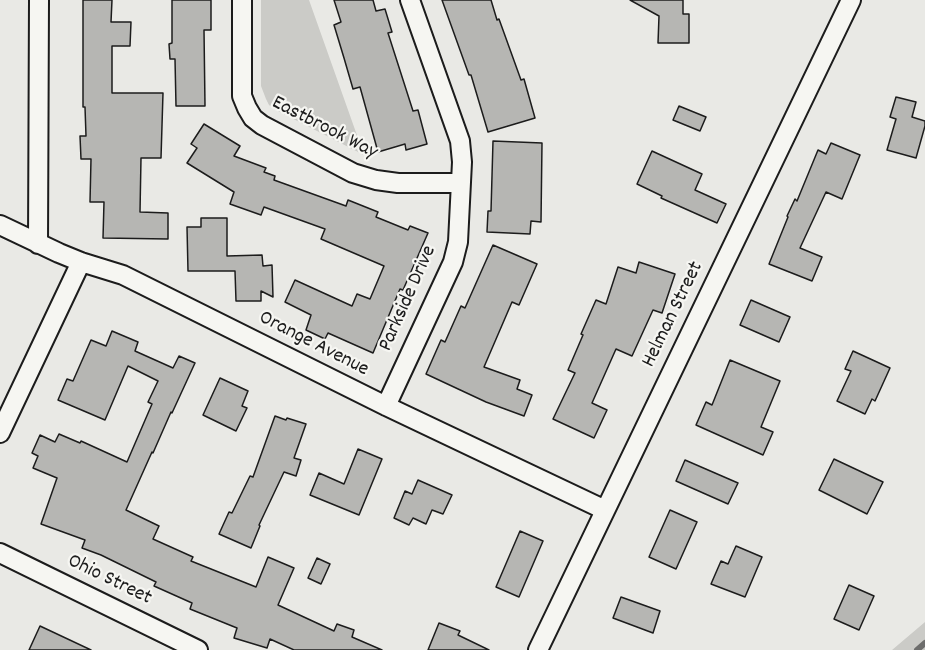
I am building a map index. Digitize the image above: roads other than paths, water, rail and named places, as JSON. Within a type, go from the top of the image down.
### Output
[{"type":"street","points":[[38,244],[39,0]]},
{"type":"street","name":"Eastbrook Way","points":[[242,0],[242,96],[253,118],[353,173],[376,180],[398,183],[460,183]]},
{"type":"street","name":"Parkside Drive","points":[[386,406],[453,262],[458,242],[462,162],[460,141],[410,0]]},
{"type":"street","name":"Helman Street","points":[[538,650],[851,0]]},
{"type":"street","name":"Orange Avenue","points":[[0,225],[81,262],[123,275],[386,406],[605,510]]},
{"type":"street","points":[[0,434],[81,262]]},
{"type":"street","name":"Ohio Street","points":[[0,553],[198,650]]},
{"type":"waterway","points":[[917,650],[925,643]]}]
